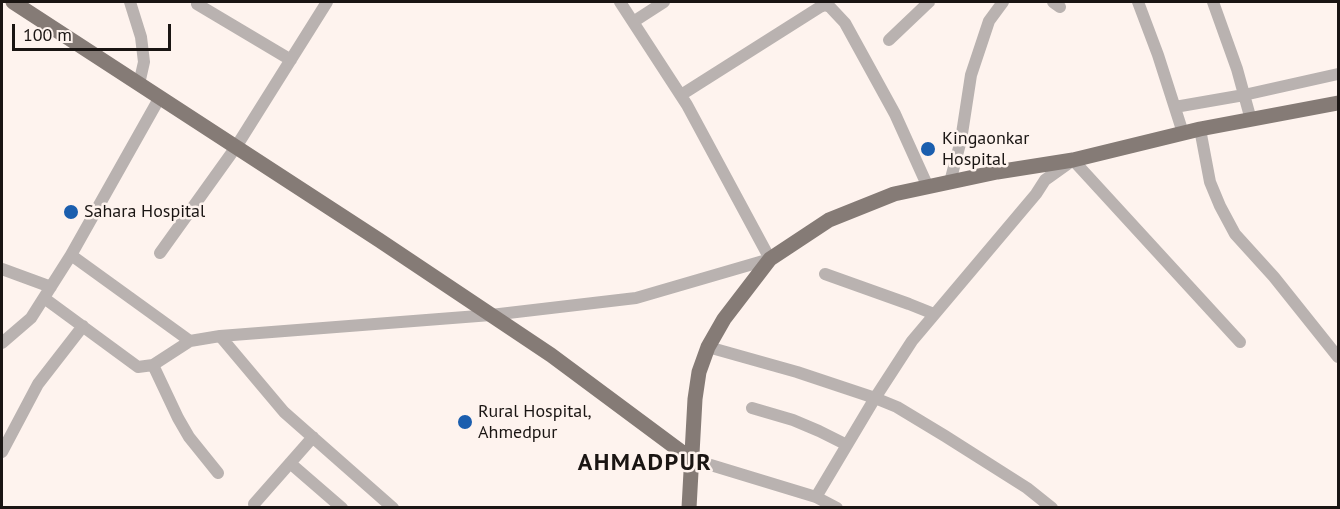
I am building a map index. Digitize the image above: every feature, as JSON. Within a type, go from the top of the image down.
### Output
[{"type":"main road","points":[[13,2],[551,355],[691,459]]},
{"type":"main road","points":[[689,507],[695,399],[699,372],[708,347],[724,320],[770,259],[829,220],[894,194],[996,172],[1073,160],[1200,129],[1338,103]]},
{"type":"street","points":[[130,2],[141,37],[144,62],[140,84]]},
{"type":"street","points":[[160,253],[236,147],[327,2]]},
{"type":"street","points":[[2,268],[47,292],[83,326],[138,367],[153,365],[190,341],[220,336],[491,315],[636,298],[770,259],[681,95],[620,2]]},
{"type":"street","points":[[633,22],[664,2]]},
{"type":"street","points":[[889,40],[929,2]]},
{"type":"street","points":[[1138,2],[1183,133]]},
{"type":"street","points":[[1213,2],[1237,69],[1251,120]]},
{"type":"street","points":[[950,182],[961,140],[971,75],[989,21],[1000,3]]},
{"type":"street","points":[[197,4],[291,60]]},
{"type":"street","points":[[681,95],[825,5],[830,7],[845,23],[895,114],[928,187]]},
{"type":"street","points":[[1175,107],[1244,95],[1338,74]]},
{"type":"street","points":[[2,343],[31,318],[71,255],[160,97]]},
{"type":"street","points":[[1200,129],[1210,182],[1235,234],[1274,277],[1338,357]]},
{"type":"street","points":[[816,497],[912,341],[1036,194],[1045,180],[1073,160],[1240,342]]},
{"type":"street","points":[[71,255],[190,341]]},
{"type":"street","points":[[825,274],[934,314]]},
{"type":"street","points":[[2,452],[39,384],[83,326]]},
{"type":"street","points":[[220,336],[284,412],[393,507]]},
{"type":"street","points":[[708,347],[797,372],[897,407],[945,435],[1027,488],[1052,507]]},
{"type":"street","points":[[153,365],[189,437],[218,473]]},
{"type":"street","points":[[752,408],[793,420],[847,445]]},
{"type":"street","points":[[254,504],[313,437]]},
{"type":"street","points":[[691,459],[816,497],[837,507]]},
{"type":"street","points":[[290,463],[342,507]]},
{"type":"place","name":"Kingaonkar Hospital","points":[[928,149]]},
{"type":"place","name":"Sahara Hospital","points":[[71,212]]},
{"type":"place","name":"Rural Hospital, Ahmedpur","points":[[465,422]]},
{"type":"district","name":"AHMADPUR","points":[[645,463]]}]
